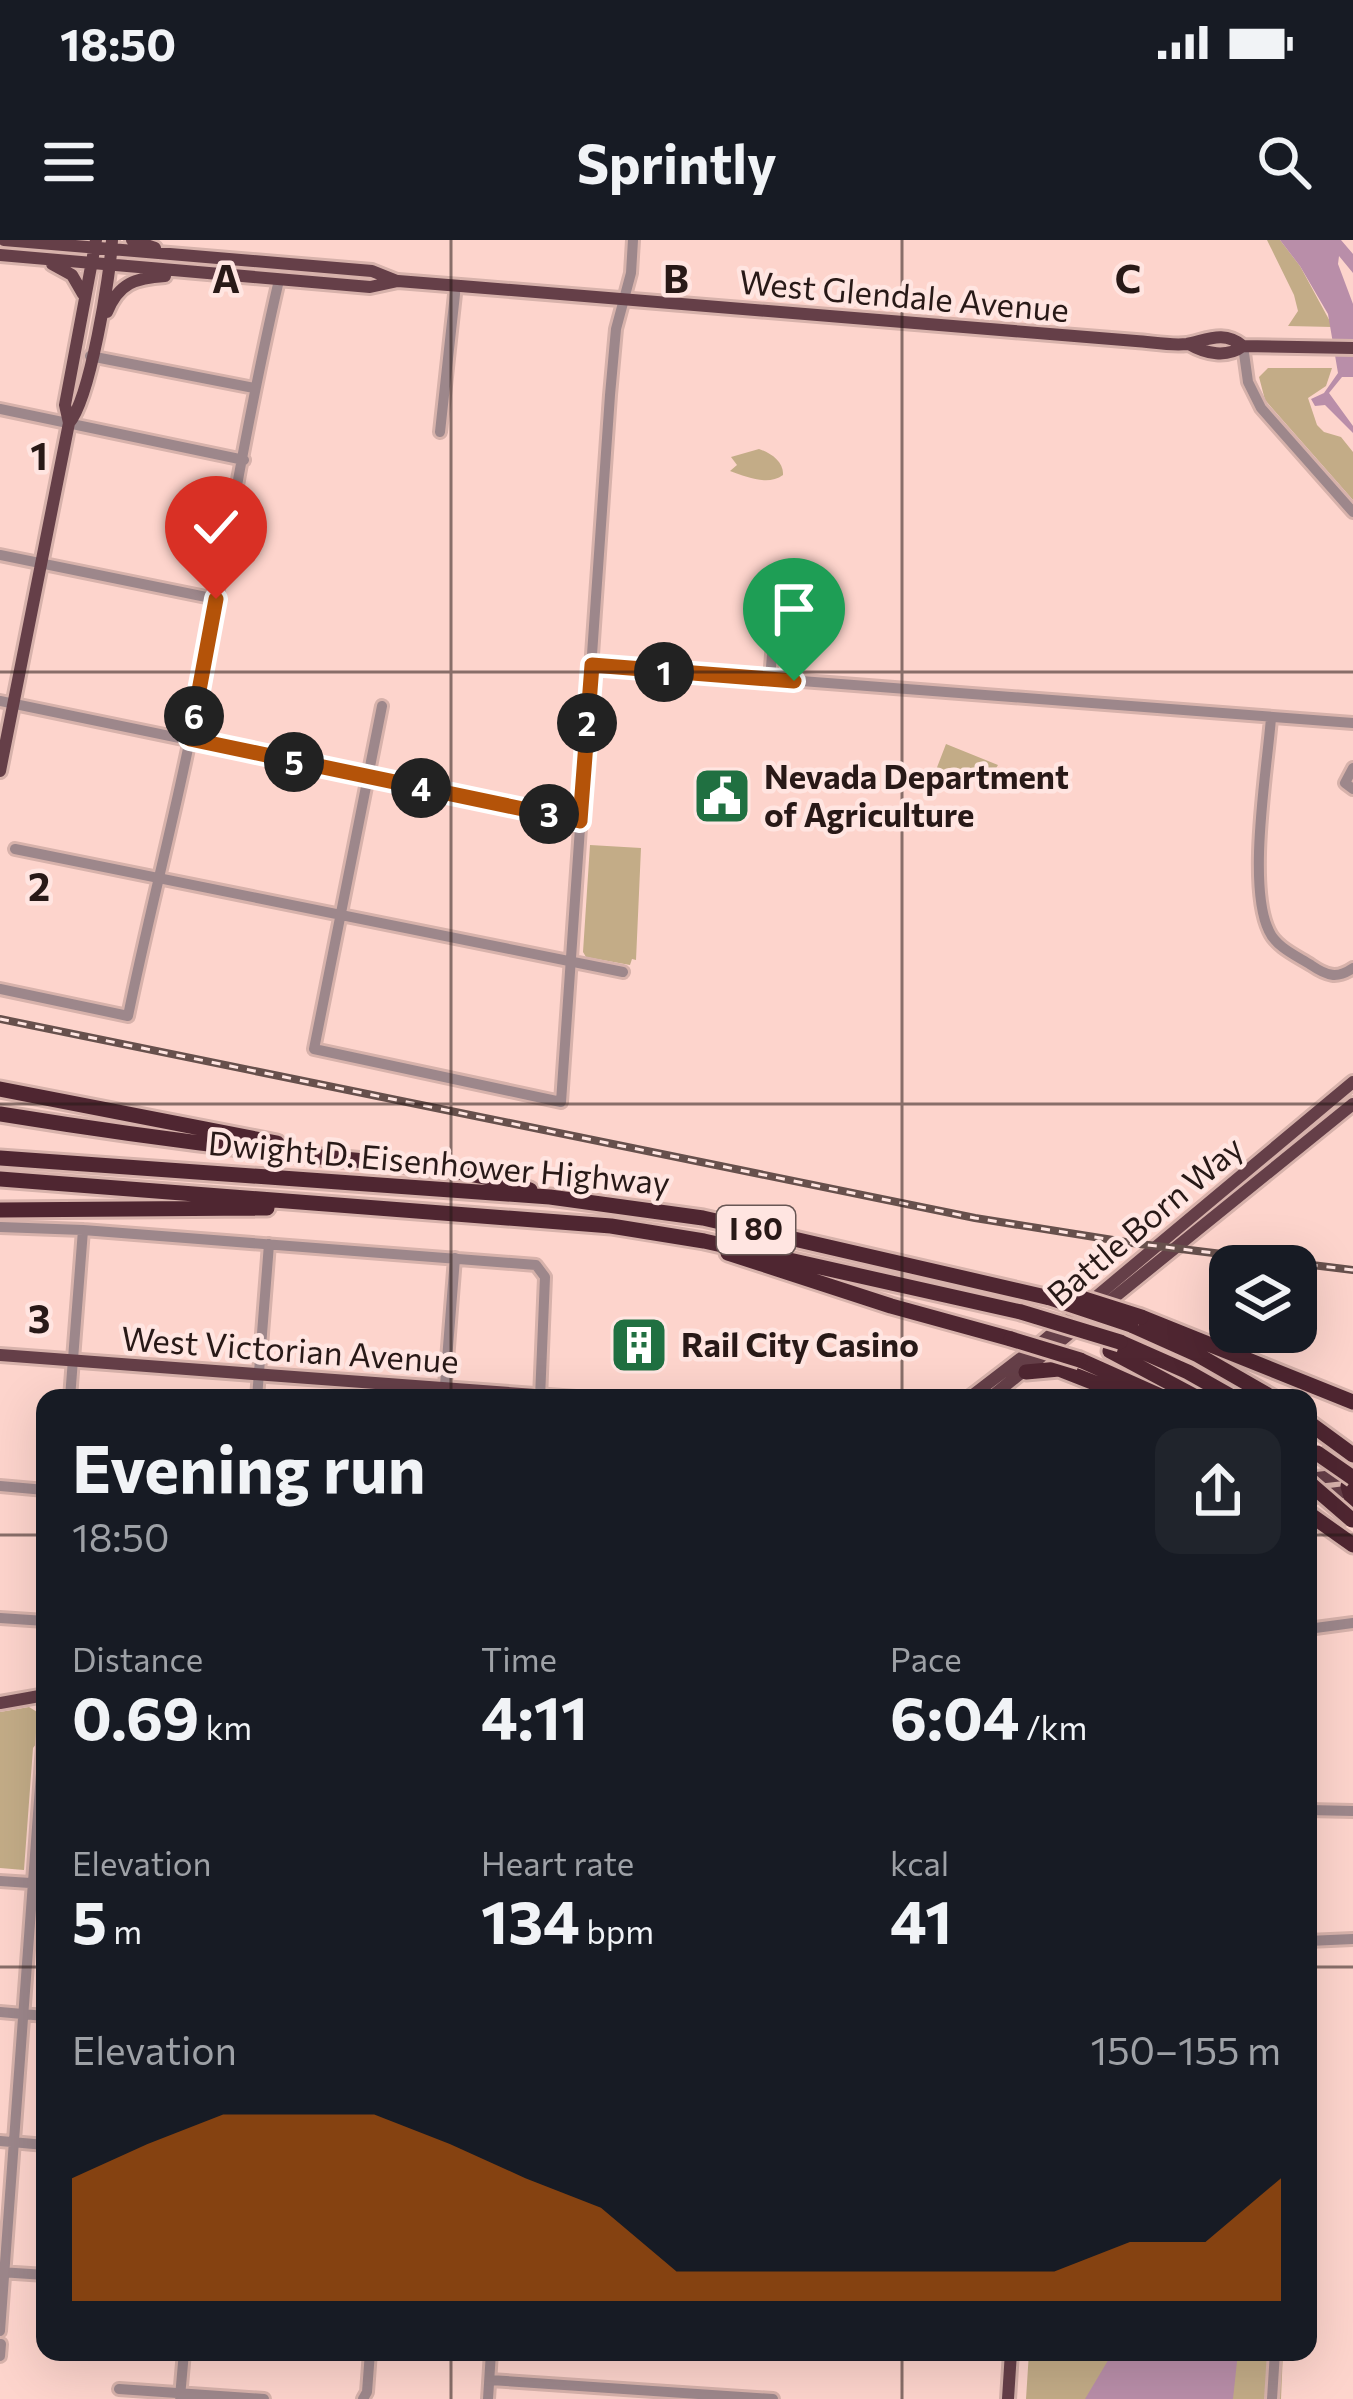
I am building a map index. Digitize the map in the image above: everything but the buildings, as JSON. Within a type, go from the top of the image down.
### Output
[{"type":"highway","points":[[0,1090],[304,1148],[326,1158]]},
{"type":"highway","points":[[0,1114],[176,1142],[511,1183],[550,1197]]},
{"type":"highway","name":"Dwight D. Eisenhower Highway","points":[[0,1157],[550,1197],[703,1219],[1054,1294],[1136,1321],[1257,1389]]},
{"type":"highway","name":"Dwight D. Eisenhower Highway","points":[[0,1179],[572,1221],[704,1241],[1021,1312],[1188,1372],[1218,1389]]},
{"type":"highway","points":[[0,1210],[279,1208],[335,1202]]},
{"type":"highway","points":[[704,1241],[742,1260],[1080,1360],[1146,1389]]},
{"type":"highway","points":[[1136,1321],[1353,1402]]},
{"type":"highway","points":[[1115,1347],[1183,1389]]},
{"type":"highway","points":[[1026,1372],[1059,1369],[1110,1389]]},
{"type":"highway","points":[[1317,1428],[1350,1452]]},
{"type":"highway","points":[[1317,1454],[1352,1486]]},
{"type":"highway","points":[[1317,1488],[1353,1520]]},
{"type":"highway","points":[[1317,1519],[1353,1545]]},
{"type":"main road","name":"West Glendale Avenue","points":[[4,240],[372,271],[398,281]]},
{"type":"main road","points":[[132,240],[185,256]]},
{"type":"main road","name":"West Glendale Avenue","points":[[0,255],[94,251]]},
{"type":"main road","points":[[0,771],[6,702],[41,564],[69,423],[65,405],[94,251]]},
{"type":"main road","name":"West Glendale Avenue","points":[[111,252],[201,273],[279,280],[370,287],[398,281],[1189,344],[1201,337],[1223,337],[1244,346],[1353,348]]},
{"type":"main road","points":[[98,336],[111,252]]},
{"type":"main road","points":[[21,257],[63,268],[76,279],[84,298]]},
{"type":"main road","points":[[69,423],[79,410],[90,356],[115,294],[130,281],[201,273]]},
{"type":"main road","name":"Battle Born Way","points":[[981,1389],[1353,1082]]},
{"type":"main road","name":"Battle Born Way","points":[[1004,1389],[1353,1104]]},
{"type":"main road","name":"West Victorian Avenue","points":[[0,1355],[404,1389]]},
{"type":"main road","points":[[1317,1481],[1352,1486]]},
{"type":"main road","points":[[1317,1495],[1352,1486]]},
{"type":"main road","points":[[0,1703],[36,1697]]},
{"type":"main road","points":[[1008,2399],[1011,2361]]},
{"type":"street","points":[[382,706],[314,1049],[561,1102],[610,395],[616,329],[632,273],[633,240]]},
{"type":"street","points":[[0,989],[128,1016],[190,739],[254,388],[279,280]]},
{"type":"street","points":[[440,432],[456,285]]},
{"type":"street","points":[[1244,346],[1248,382],[1256,401],[1353,512]]},
{"type":"street","points":[[90,356],[254,388]]},
{"type":"street","points":[[0,409],[244,460]]},
{"type":"street","points":[[0,555],[216,599]]},
{"type":"street","points":[[770,679],[775,619]]},
{"type":"street","points":[[592,665],[1353,723]]},
{"type":"street","points":[[6,702],[580,821]]},
{"type":"street","points":[[1270,718],[1259,869],[1269,932],[1325,974],[1340,976],[1353,968]]},
{"type":"street","points":[[1353,768],[1345,783],[1353,789]]},
{"type":"street","points":[[15,849],[623,972]]},
{"type":"street","points":[[0,1228],[83,1230],[541,1268],[545,1277],[540,1389]]},
{"type":"street","points":[[71,1389],[83,1230]]},
{"type":"street","points":[[258,1389],[269,1244]]},
{"type":"street","points":[[445,1389],[454,1258]]},
{"type":"street","points":[[0,1486],[36,1489]]},
{"type":"street","points":[[0,1618],[36,1621]]},
{"type":"street","points":[[1317,1628],[1353,1623]]},
{"type":"street","points":[[1317,1810],[1353,1811]]},
{"type":"street","points":[[0,1881],[36,1884]]},
{"type":"street","points":[[0,2331],[22,2014],[36,1900]]},
{"type":"street","points":[[1317,1941],[1353,1940]]},
{"type":"street","points":[[0,2012],[36,2015]]},
{"type":"street","points":[[0,2141],[36,2144]]},
{"type":"street","points":[[2,2272],[36,2274]]},
{"type":"street","points":[[0,2356],[1,2344]]},
{"type":"street","points":[[180,2396],[183,2361]]},
{"type":"street","points":[[362,2399],[369,2361]]},
{"type":"street","points":[[488,2399],[491,2361]]},
{"type":"street","points":[[1272,2399],[1274,2361]]},
{"type":"street","points":[[490,2380],[773,2399]]},
{"type":"street","points":[[119,2389],[264,2399]]},
{"type":"shaded area","points":[[1267,240],[1280,240],[1300,266],[1333,327],[1288,326],[1298,311]]},
{"type":"shaded area","points":[[1280,240],[1341,240],[1353,254],[1353,273],[1339,256],[1338,264],[1353,304],[1353,377],[1342,377],[1329,393],[1353,426],[1353,433],[1325,405],[1315,406],[1311,399],[1324,393],[1338,373],[1328,314]]},
{"type":"shaded area","points":[[1268,368],[1332,368],[1326,386],[1308,398],[1317,425],[1341,437],[1353,452],[1353,500],[1265,400],[1259,377]]},
{"type":"shaded area","points":[[759,449],[776,459],[783,475],[764,480],[730,471],[737,465],[731,457]]},
{"type":"shaded area","points":[[946,744],[998,765],[990,778],[946,776],[936,770]]},
{"type":"shaded area","points":[[590,845],[641,848],[636,960],[630,965],[586,957],[583,952]]},
{"type":"shaded area","points":[[29,1707],[36,1711],[24,1870],[0,1868],[0,1712]]},
{"type":"shaded area","points":[[1028,2361],[1283,2361],[1281,2399],[1026,2399]]},
{"type":"shaded area","points":[[1108,2361],[1237,2361],[1233,2399],[1085,2399]]},
{"type":"railway","points":[[0,1019],[975,1218],[1353,1270]]},
{"type":"place","name":"Nevada Department of Agriculture","points":[[722,796]]},
{"type":"place","name":"Rail City Casino","points":[[639,1345]]},
{"type":"route","points":[[216,599],[190,739],[580,821],[592,665],[794,681]]}]
